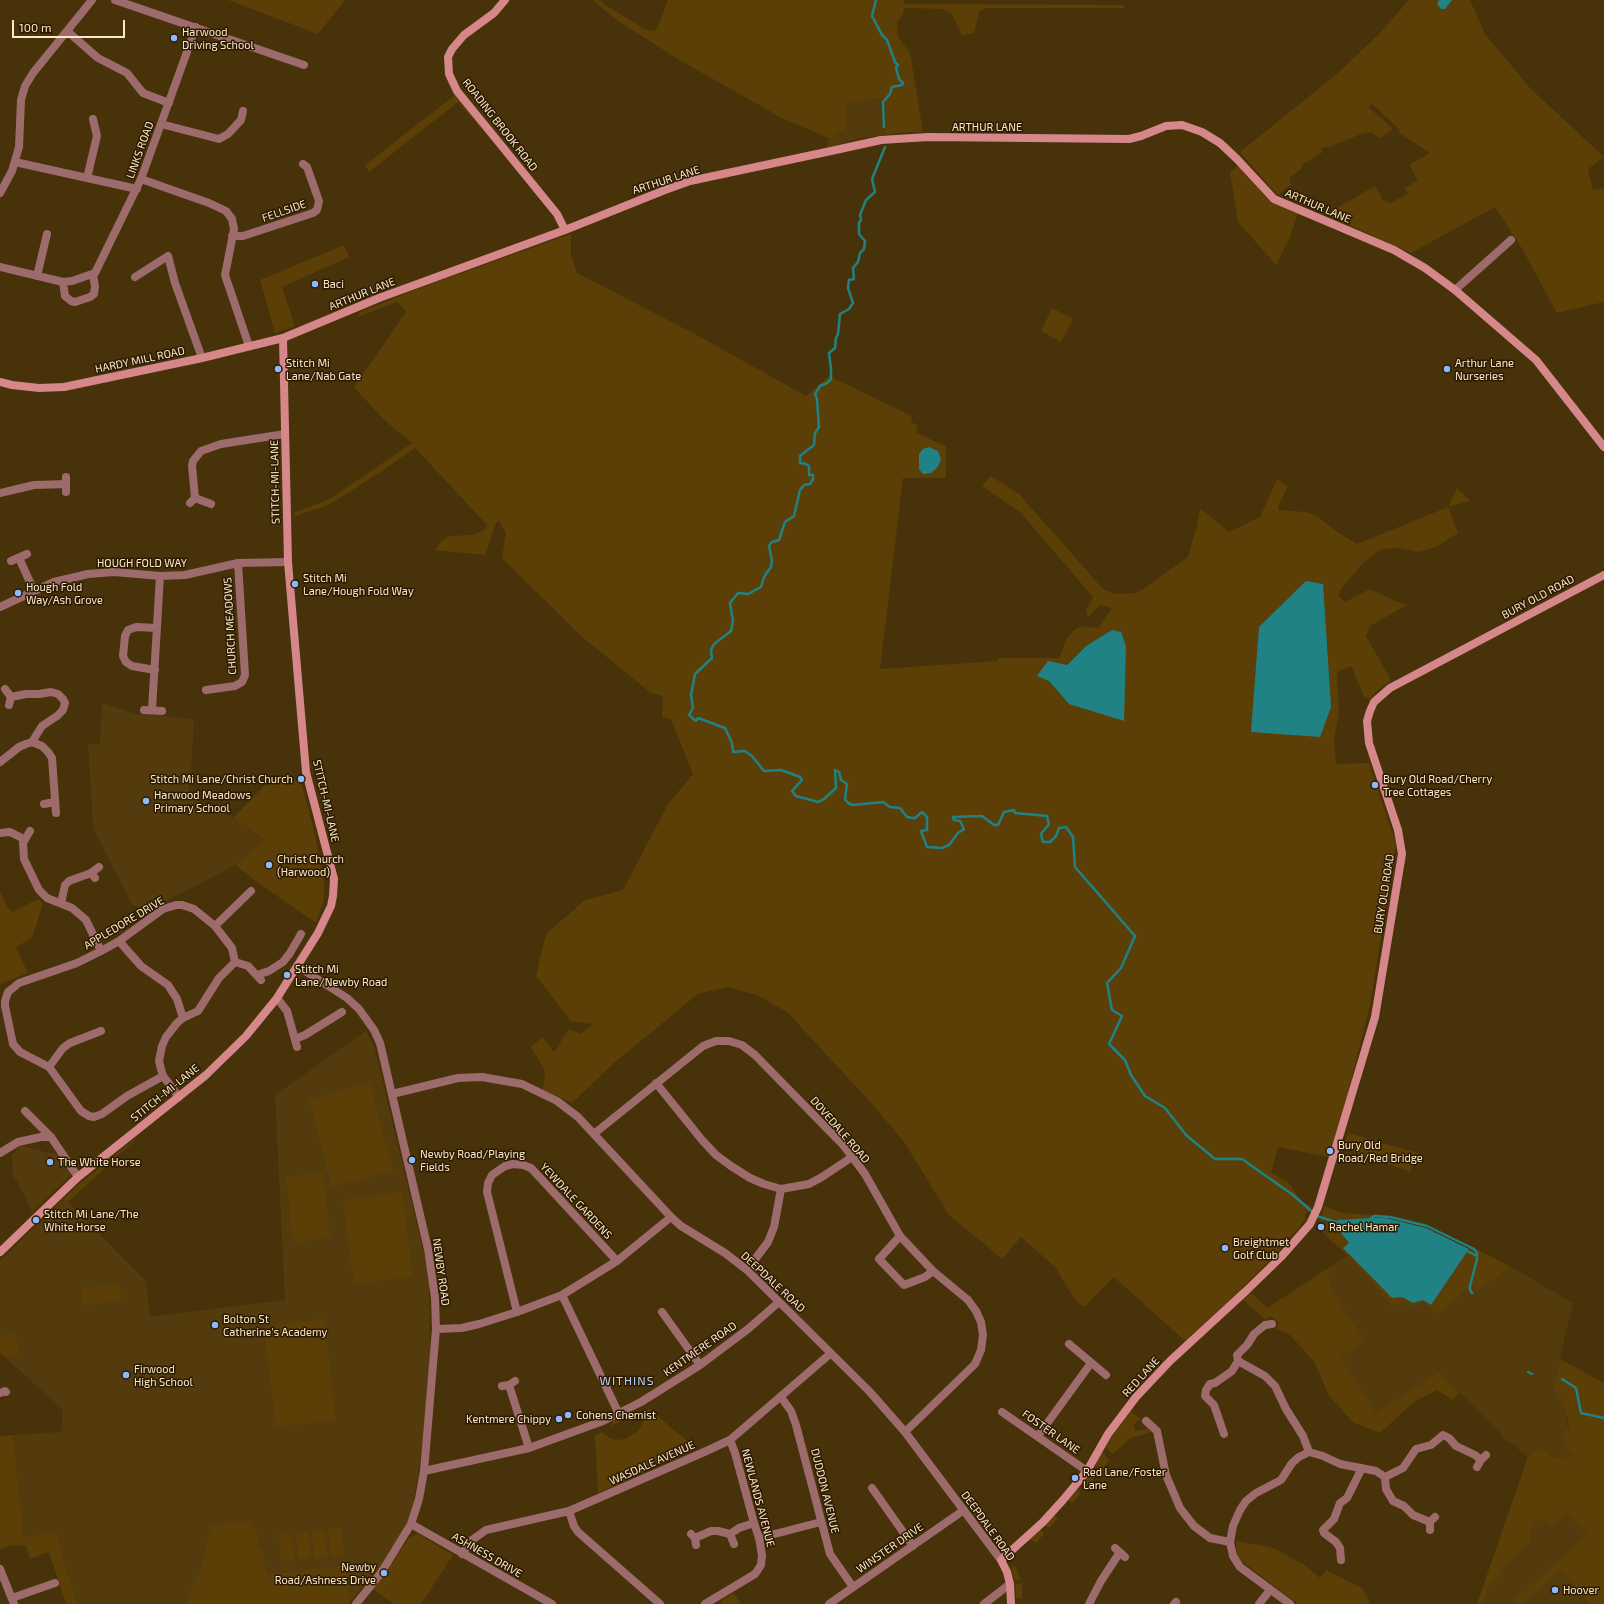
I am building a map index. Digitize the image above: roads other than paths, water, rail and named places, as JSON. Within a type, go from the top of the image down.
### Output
[{"type":"street","points":[[0,193],[15,162],[19,147],[21,100],[25,86],[33,73],[92,0]]},
{"type":"street","points":[[115,0],[304,65]]},
{"type":"street","name":"ROADING BROOK ROAD","points":[[505,0],[494,13],[464,35],[452,49],[448,57],[449,74],[457,91],[557,214],[566,230]]},
{"type":"street","name":"LINKS ROAD","points":[[93,275],[97,271],[137,189],[196,27]]},
{"type":"street","points":[[67,31],[98,58],[127,74],[140,91],[169,103]]},
{"type":"street","points":[[161,124],[202,136],[219,139],[228,134],[241,120],[243,110]]},
{"type":"street","points":[[86,114],[96,120],[97,136],[87,178]]},
{"type":"street","name":"ARTHUR LANE","points":[[283,338],[379,298],[566,230],[665,190],[690,182],[881,140],[928,137],[1129,139],[1166,126],[1182,125],[1202,132],[1220,143],[1238,159],[1274,199],[1394,250],[1425,268],[1455,290],[1536,360],[1604,447]]},
{"type":"street","points":[[15,162],[137,189]]},
{"type":"street","name":"FELLSIDE","points":[[232,236],[243,236],[313,213],[316,210],[319,200],[307,167],[303,164]]},
{"type":"street","points":[[141,179],[196,197],[226,211],[232,219],[234,224],[225,276],[250,346]]},
{"type":"street","points":[[37,276],[48,236]]},
{"type":"street","points":[[1455,290],[1511,240]]},
{"type":"street","points":[[135,277],[168,256],[175,283],[202,358]]},
{"type":"street","points":[[0,267],[63,282],[93,275],[95,286],[94,294],[90,297],[75,302],[71,301],[66,296],[63,282]]},
{"type":"street","name":"HARDY MILL ROAD","points":[[0,382],[26,387],[50,389],[202,358],[283,338]]},
{"type":"street","name":"STITCH-MI-LANE","points":[[0,1252],[78,1177],[179,1097],[219,1064],[234,1049],[262,1018],[277,998],[326,917],[332,901],[335,885],[306,772],[288,562],[283,338]]},
{"type":"street","points":[[211,504],[193,500],[192,457],[201,451],[221,444],[285,434]]},
{"type":"street","points":[[0,493],[34,485],[66,484]]},
{"type":"street","points":[[27,554],[15,560],[34,591]]},
{"type":"street","name":"HOUGH FOLD WAY","points":[[0,607],[66,578],[88,574],[114,572],[160,576],[192,574],[238,563],[288,562]]},
{"type":"street","name":"CHURCH MEADOWS","points":[[212,692],[236,686],[242,682],[245,675],[238,563]]},
{"type":"street","name":"BURY OLD ROAD","points":[[1312,1222],[1318,1207],[1374,1017],[1402,854],[1398,830],[1369,743],[1367,721],[1370,710],[1374,702],[1390,688],[1604,575]]},
{"type":"street","points":[[160,576],[155,670],[148,710],[162,710]]},
{"type":"street","points":[[155,670],[132,666],[126,662],[123,656],[125,636],[128,630],[136,627],[157,628]]},
{"type":"street","points":[[6,688],[11,697],[9,705]]},
{"type":"street","points":[[0,762],[19,747],[32,742],[42,726],[63,710],[65,703],[58,694],[51,692],[11,697]]},
{"type":"street","points":[[32,742],[42,746],[52,758],[56,813]]},
{"type":"street","points":[[44,804],[54,802]]},
{"type":"street","points":[[30,831],[24,839],[24,859],[39,890],[47,898],[72,908],[86,920],[101,951]]},
{"type":"street","points":[[0,833],[10,832],[24,839]]},
{"type":"street","points":[[61,903],[65,885],[69,881],[93,876],[99,867]]},
{"type":"street","points":[[214,926],[248,897]]},
{"type":"street","name":"APPLEDORE DRIVE","points":[[163,1076],[127,1096],[102,1114],[89,1116],[81,1111],[49,1068],[20,1052],[13,1044],[4,1006],[8,992],[19,983],[76,963],[101,951],[119,941],[160,911],[176,905],[182,905],[194,909],[214,926],[234,950],[235,962]]},
{"type":"street","points":[[179,1097],[163,1076],[159,1061],[162,1046],[171,1030],[184,1018],[198,1011],[219,978],[235,962],[248,966],[259,977],[283,962],[301,934]]},
{"type":"street","points":[[119,941],[139,964],[168,985],[177,999],[184,1018]]},
{"type":"street","name":"NEWBY ROAD","points":[[297,966],[347,998],[367,1019],[380,1043],[428,1249],[435,1298],[436,1329],[424,1471],[420,1499],[411,1524],[381,1573],[356,1604]]},
{"type":"street","points":[[277,998],[286,1011],[296,1043],[338,1011]]},
{"type":"street","points":[[49,1068],[63,1048],[70,1043],[101,1031]]},
{"type":"street","name":"DOVEDALE ROAD","points":[[595,1133],[703,1046],[716,1041],[729,1041],[742,1045],[756,1055],[834,1136],[852,1157],[875,1190],[900,1236],[933,1271],[968,1300],[976,1311],[981,1322],[983,1335],[981,1350],[975,1364],[905,1432]]},
{"type":"street","name":"DEEPDALE ROAD","points":[[392,1094],[458,1078],[482,1077],[522,1084],[557,1101],[578,1117],[595,1133],[671,1217],[681,1226],[725,1253],[747,1270],[870,1392],[905,1432],[1001,1560],[1007,1572],[1010,1584],[1011,1604]]},
{"type":"street","points":[[656,1083],[716,1155],[750,1178],[781,1189],[809,1184],[852,1157]]},
{"type":"street","points":[[25,1111],[51,1138],[78,1177]]},
{"type":"street","points":[[0,1153],[18,1142],[41,1136],[51,1138]]},
{"type":"street","name":"YEWDALE GARDENS","points":[[517,1312],[487,1192],[488,1183],[492,1175],[505,1166],[513,1164],[531,1168],[617,1261]]},
{"type":"street","points":[[747,1270],[768,1242],[774,1227],[781,1189]]},
{"type":"street","points":[[436,1329],[462,1328],[517,1312],[562,1295],[617,1261],[671,1217]]},
{"type":"street","name":"RED LANE","points":[[1001,1560],[1043,1522],[1087,1471],[1108,1434],[1136,1398],[1170,1361],[1248,1290],[1281,1257],[1312,1222]]},
{"type":"street","points":[[900,1236],[878,1259],[904,1285],[925,1277],[933,1271]]},
{"type":"street","points":[[562,1295],[619,1414]]},
{"type":"street","name":"KENTMERE ROAD","points":[[424,1471],[530,1448],[594,1425],[619,1414],[700,1365],[748,1329],[779,1302]]},
{"type":"street","points":[[661,1311],[700,1365]]},
{"type":"street","points":[[1225,1436],[1214,1405],[1205,1396],[1206,1390],[1210,1384],[1215,1383],[1232,1371],[1238,1361],[1238,1355],[1254,1334],[1265,1325],[1272,1324]]},
{"type":"street","points":[[1069,1344],[1106,1375]]},
{"type":"street","name":"WASDALE AVENUE","points":[[462,1554],[472,1540],[486,1530],[569,1511],[730,1440],[831,1353]]},
{"type":"street","points":[[1238,1361],[1265,1376],[1275,1386],[1286,1409],[1304,1436],[1309,1452]]},
{"type":"street","points":[[1038,1436],[1091,1363]]},
{"type":"street","points":[[509,1384],[530,1448]]},
{"type":"street","name":"DUDDON AVENUE","points":[[781,1397],[791,1411],[796,1425],[830,1554],[853,1588]]},
{"type":"street","name":"FOSTER LANE","points":[[1002,1412],[1087,1471]]},
{"type":"street","points":[[1146,1422],[1157,1431],[1166,1475],[1180,1508],[1194,1526],[1210,1538],[1230,1542]]},
{"type":"street","points":[[1385,1477],[1403,1468],[1416,1450],[1431,1445],[1443,1435],[1449,1438],[1456,1446],[1475,1455],[1481,1461]]},
{"type":"street","name":"NEWLANDS AVENUE","points":[[705,1604],[755,1574],[761,1565],[762,1555],[759,1538],[730,1440]]},
{"type":"street","points":[[1290,1604],[1240,1567],[1233,1556],[1230,1542],[1236,1521],[1246,1501],[1256,1493],[1281,1480],[1292,1463],[1299,1457],[1309,1452],[1323,1456],[1340,1464],[1376,1471],[1385,1477]]},
{"type":"street","points":[[1342,1561],[1340,1548],[1336,1542],[1320,1531],[1334,1519],[1340,1503],[1347,1498],[1362,1468]]},
{"type":"street","points":[[1385,1477],[1386,1489],[1393,1501],[1404,1506],[1413,1515],[1432,1523]]},
{"type":"street","points":[[873,1488],[913,1546]]},
{"type":"street","name":"WINSTER DRIVE","points":[[829,1604],[964,1510]]},
{"type":"street","points":[[569,1511],[574,1526],[578,1532],[658,1603]]},
{"type":"street","points":[[759,1538],[821,1522]]},
{"type":"street","points":[[730,1534],[738,1528],[754,1523]]},
{"type":"street","name":"ASHNESS DRIVE","points":[[411,1524],[552,1604]]},
{"type":"street","points":[[694,1539],[711,1531],[730,1534]]},
{"type":"street","points":[[730,1534],[734,1544]]},
{"type":"street","points":[[1090,1604],[1100,1581],[1120,1552]]},
{"type":"street","points":[[0,1569],[13,1601],[55,1584]]},
{"type":"street","points":[[984,1604],[1010,1584]]},
{"type":"street","points":[[1259,1604],[1270,1590]]},
{"type":"water","points":[[1439,0],[1452,0],[1445,9],[1441,9],[1437,4]]},
{"type":"water","points":[[929,447],[938,451],[941,460],[937,468],[931,473],[923,474],[919,469],[919,454],[923,449]]},
{"type":"water","points":[[1306,581],[1323,584],[1331,707],[1320,737],[1251,732],[1259,627]]},
{"type":"water","points":[[1112,630],[1121,632],[1126,646],[1124,721],[1069,704],[1049,681],[1037,676],[1048,661],[1067,665],[1086,646]]},
{"type":"water","points":[[1386,1218],[1426,1228],[1469,1249],[1431,1305],[1423,1300],[1413,1303],[1402,1297],[1392,1298],[1343,1248],[1349,1243],[1336,1226],[1338,1220]]},
{"type":"waterway","points":[[876,0],[872,16],[882,35],[887,40],[895,62],[898,65],[896,68],[899,79],[903,83],[902,85],[892,87],[890,94],[883,102],[884,127]]},
{"type":"waterway","points":[[885,147],[872,179],[875,192],[866,200],[860,215],[861,220],[859,223],[859,234],[865,241],[864,249],[860,253],[858,262],[853,268],[854,279],[849,280],[848,288],[853,303],[849,309],[840,314],[835,348],[829,353],[831,379],[827,383],[820,386],[815,394],[817,399],[819,427],[815,433],[814,445],[800,456],[800,463],[809,466],[809,475],[813,475],[813,479],[810,484],[804,485],[800,490],[794,516],[785,522],[779,540],[772,542],[769,546],[772,561],[771,567],[764,577],[761,587],[748,594],[738,593],[730,603],[733,621],[731,631],[714,644],[711,650],[712,658],[695,674],[691,695],[693,708],[689,715],[696,721],[698,718],[725,728],[732,743],[733,752],[745,751],[752,756],[764,771],[781,770],[800,777],[802,780],[792,791],[796,796],[818,802],[824,799],[836,788],[835,770],[839,772],[841,780],[847,784],[845,799],[848,803],[853,805],[883,802],[890,807],[900,808],[907,817],[912,818],[915,818],[922,812],[927,817],[927,830],[921,831],[927,847],[942,848],[949,845],[958,833],[964,829],[960,821],[954,820],[953,817],[982,816],[994,825],[998,825],[1004,812],[1014,810],[1015,813],[1047,816],[1049,824],[1041,834],[1043,842],[1050,842],[1056,836],[1059,828],[1066,827],[1073,837],[1075,867],[1135,936],[1121,968],[1107,983],[1112,1010],[1122,1016],[1109,1044],[1125,1060],[1131,1075],[1145,1096],[1165,1108],[1186,1135],[1215,1159],[1242,1159],[1293,1195],[1317,1216],[1339,1223]]},
{"type":"waterway","points":[[1370,1219],[1374,1216],[1390,1217],[1427,1226],[1474,1249],[1477,1253],[1477,1259],[1470,1286],[1472,1293]]},
{"type":"waterway","points":[[1467,1251],[1477,1256]]},
{"type":"waterway","points":[[1528,1372],[1532,1374]]},
{"type":"waterway","points":[[1562,1379],[1576,1388],[1581,1413],[1604,1418]]},
{"type":"place","name":"Harwood Driving School","points":[[174,38]]},
{"type":"place","name":"Baci","points":[[315,284]]},
{"type":"place","name":"Stitch Mi Lane/Nab Gate","points":[[278,369]]},
{"type":"place","name":"Arthur Lane Nurseries","points":[[1447,369]]},
{"type":"place","name":"Stitch Mi Lane/Hough Fold Way","points":[[295,584]]},
{"type":"place","name":"Hough Fold Way/Ash Grove","points":[[18,593]]},
{"type":"place","name":"Stitch Mi Lane/Christ Church","points":[[301,779]]},
{"type":"place","name":"Bury Old Road/Cherry Tree Cottages","points":[[1375,785]]},
{"type":"place","name":"Harwood Meadows Primary School","points":[[146,801]]},
{"type":"place","name":"Christ Church (Harwood)","points":[[269,865]]},
{"type":"place","name":"Stitch Mi Lane/Newby Road","points":[[287,975]]},
{"type":"place","name":"Bury Old Road/Red Bridge","points":[[1330,1151]]},
{"type":"place","name":"Newby Road/Playing Fields","points":[[412,1160]]},
{"type":"place","name":"The White Horse","points":[[50,1162]]},
{"type":"place","name":"Stitch Mi Lane/The White Horse","points":[[36,1220]]},
{"type":"place","name":"Rachel Hamar","points":[[1321,1227]]},
{"type":"place","name":"Breightmet Golf Club","points":[[1225,1248]]},
{"type":"place","name":"Bolton St Catherine's Academy","points":[[215,1325]]},
{"type":"place","name":"Firwood High School","points":[[126,1375]]},
{"type":"place","name":"Cohens Chemist","points":[[568,1415]]},
{"type":"place","name":"Kentmere Chippy","points":[[559,1419]]},
{"type":"place","name":"Red Lane/Foster Lane","points":[[1075,1478]]},
{"type":"place","name":"Newby Road/Ashness Drive","points":[[384,1573]]},
{"type":"place","name":"Hoover","points":[[1555,1590]]},
{"type":"district","name":"WITHINS","points":[[627,1381]]}]
